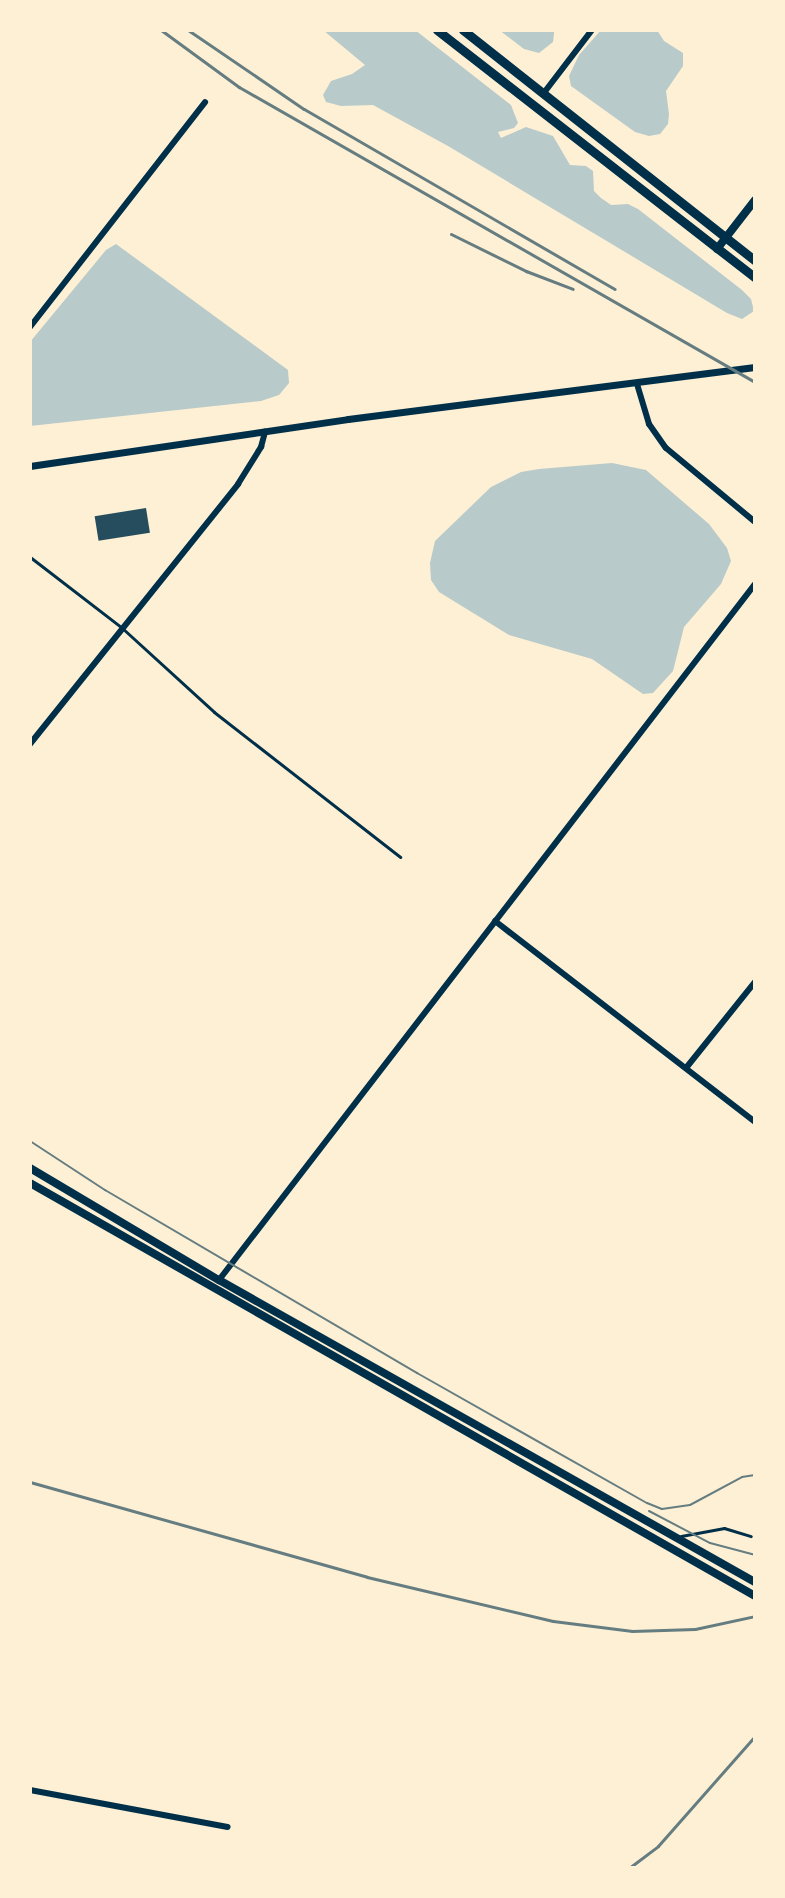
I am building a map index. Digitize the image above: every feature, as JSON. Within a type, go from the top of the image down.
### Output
[{"type":"main road","points":[[437,30],[755,278]]},
{"type":"main road","points":[[463,30],[755,261]]},
{"type":"main road","points":[[717,249],[755,200]]},
{"type":"main road","points":[[30,1168],[219,1280],[755,1582]]},
{"type":"main road","points":[[30,1183],[755,1596]]},
{"type":"main road","points":[[213,1290],[219,1280]]},
{"type":"street","points":[[543,94],[592,30]]},
{"type":"street","points":[[30,327],[205,102]]},
{"type":"street","points":[[30,466],[755,367]]},
{"type":"street","points":[[637,384],[649,424],[666,448],[755,522]]},
{"type":"street","points":[[30,744],[238,484],[261,447],[265,432]]},
{"type":"street","points":[[219,1280],[755,584]]},
{"type":"street","points":[[495,921],[755,1122]]},
{"type":"street","points":[[686,1068],[755,982]]},
{"type":"street","points":[[30,1790],[228,1827]]},
{"type":"lane","points":[[30,557],[121,627],[214,712],[400,857]]},
{"type":"lane","points":[[672,1537],[724,1528],[751,1536]]},
{"type":"shaded area","points":[[323,30],[415,30],[511,105],[518,123],[514,128],[498,132],[501,138],[526,127],[553,136],[570,165],[586,166],[593,171],[594,191],[601,198],[611,205],[628,204],[638,209],[742,290],[751,299],[754,311],[742,319],[727,313],[448,146],[373,105],[341,106],[326,102],[323,95],[331,81],[352,74],[365,65]]},
{"type":"shaded area","points":[[499,30],[554,30],[553,42],[539,53],[524,49]]},
{"type":"shaded area","points":[[601,30],[657,30],[664,41],[683,53],[683,66],[666,91],[668,124],[660,134],[649,136],[635,132],[571,86],[569,76],[579,55]]},
{"type":"shaded area","points":[[116,244],[288,370],[289,383],[279,395],[261,401],[30,426],[30,342],[106,250]]},
{"type":"shaded area","points":[[612,463],[646,470],[709,524],[727,548],[731,561],[721,584],[684,627],[673,671],[653,693],[643,694],[592,659],[509,635],[439,592],[431,580],[430,563],[435,541],[491,487],[521,472]]},
{"type":"building","points":[[146,508],[150,533],[99,541],[95,516]]},
{"type":"tram line","points":[[30,1141],[105,1190],[417,1373],[647,1503],[662,1509],[690,1505],[742,1477],[755,1475]]},
{"type":"tram line","points":[[649,1511],[710,1543],[755,1555]]},
{"type":"railway","points":[[161,30],[239,87],[755,382]]},
{"type":"railway","points":[[188,30],[304,109],[615,289]]},
{"type":"railway","points":[[451,234],[526,271],[573,289]]},
{"type":"railway","points":[[30,1482],[367,1577],[553,1621],[632,1631],[695,1629],[755,1616]]},
{"type":"railway","points":[[629,1868],[658,1846],[755,1736]]}]
